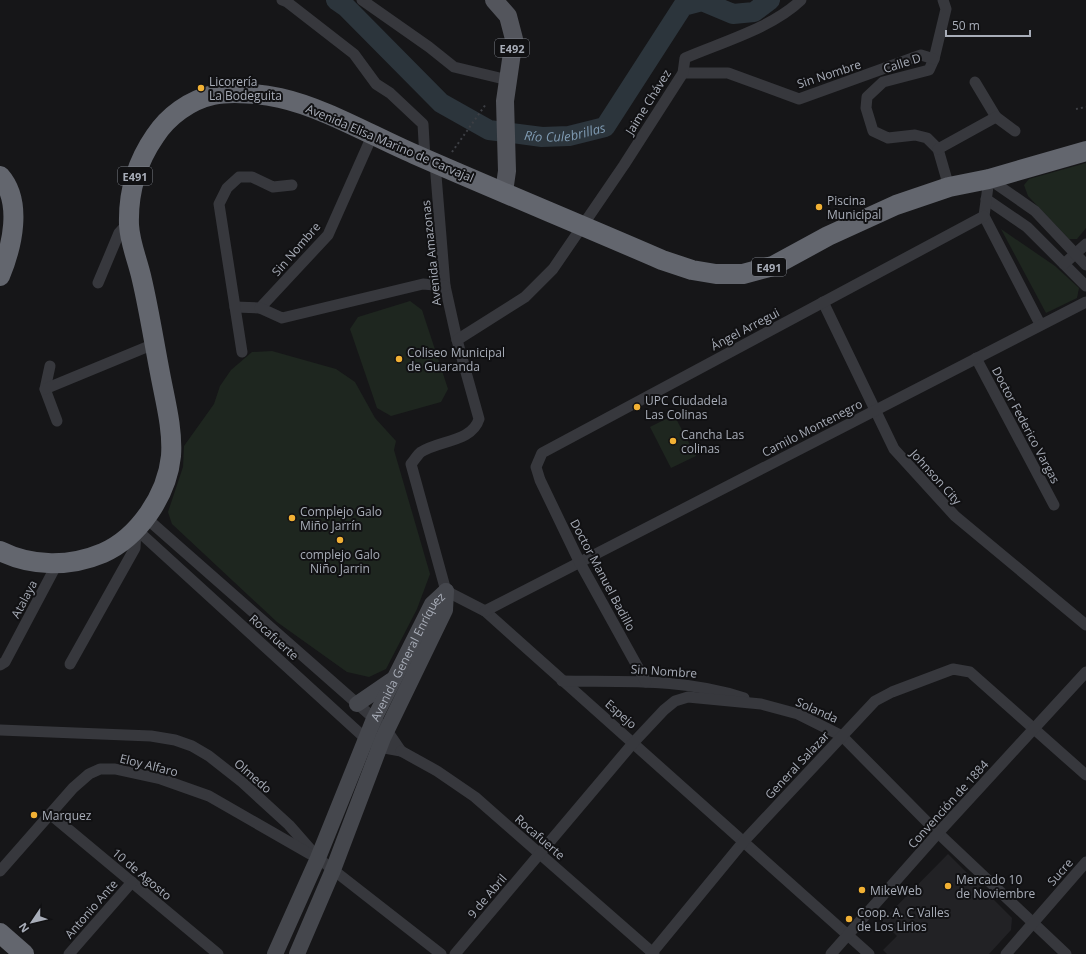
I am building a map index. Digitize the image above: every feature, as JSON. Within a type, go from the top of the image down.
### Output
[{"type":"highway","name":"Avenida Elisa Marino de Carvajal","points":[[0,550],[10,556],[36,563],[57,564],[91,558],[110,550],[141,523],[162,490],[171,457],[170,428],[142,279],[130,237],[130,201],[135,173],[148,145],[165,122],[190,104],[214,95],[245,93],[281,98],[329,115],[372,136],[662,260],[692,270],[716,274],[743,274],[773,266],[828,236],[896,205],[949,187]]},
{"type":"highway","name":"E491","points":[[949,187],[989,179],[1086,151]]},
{"type":"highway","points":[[0,176],[4,181],[13,205],[12,233],[6,260],[0,276]]},
{"type":"highway","points":[[0,933],[24,954]]},
{"type":"highway","points":[[0,946],[8,954]]},
{"type":"main road","name":"E492","points":[[494,0],[508,16],[514,39],[505,101],[507,171],[504,192]]},
{"type":"street","name":"Avenida Amazonas","points":[[282,0],[287,2],[354,54],[376,84],[390,94],[423,124],[430,161],[445,286],[457,340],[479,419],[476,428],[466,435],[420,452],[411,464],[446,591]]},
{"type":"street","points":[[362,0],[429,47],[454,67],[508,80]]},
{"type":"street","name":"Jaime Chávez","points":[[457,340],[526,296],[553,269],[624,165],[683,73],[685,58],[759,27],[793,7],[801,0]]},
{"type":"street","name":"Calle D","points":[[938,149],[927,138],[915,135],[888,138],[873,131],[866,108],[867,97],[883,82],[929,70],[934,59],[946,9],[943,0]]},
{"type":"street","name":"Sin Nombre","points":[[683,73],[728,73],[799,99],[921,55],[934,59]]},
{"type":"street","points":[[974,82],[996,117],[1015,131]]},
{"type":"street","points":[[949,187],[938,149],[996,117]]},
{"type":"street","name":"Sin Nombre","points":[[260,308],[328,236],[372,136]]},
{"type":"street","points":[[242,352],[219,204],[227,188],[239,177],[252,177],[273,187],[292,185]]},
{"type":"street","points":[[1040,324],[984,216],[989,179],[1035,211],[1086,265]]},
{"type":"street","points":[[986,199],[1027,227],[1086,286]]},
{"type":"street","name":"Ángel Arregui","points":[[540,480],[536,467],[542,453],[984,216]]},
{"type":"street","points":[[98,283],[119,233],[129,222]]},
{"type":"street","points":[[1064,264],[1077,254],[1086,244]]},
{"type":"street","points":[[235,307],[260,308],[282,318],[423,284],[445,286]]},
{"type":"street","name":"Johnson City","points":[[823,302],[894,449],[955,516],[1086,625]]},
{"type":"street","name":"Camilo Montenegro","points":[[485,611],[579,561],[876,410],[1040,324],[1086,302]]},
{"type":"street","points":[[45,389],[154,344]]},
{"type":"street","name":"Doctor Federico Vargas","points":[[976,358],[1054,505]]},
{"type":"street","points":[[50,366],[45,389],[57,421]]},
{"type":"street","name":"Doctor Manuel Badillo","points":[[540,480],[579,561],[646,682]]},
{"type":"street","points":[[70,664],[135,548],[141,523]]},
{"type":"street","name":"Rocafuerte","points":[[141,523],[380,724],[401,751]]},
{"type":"street","name":"Rocafuerte","points":[[141,523],[372,743],[401,751],[437,771],[475,797],[652,954]]},
{"type":"street","name":"Atalaya","points":[[0,666],[5,662],[57,564]]},
{"type":"street","name":"Espejo","points":[[446,591],[485,611],[562,681],[634,742],[869,954]]},
{"type":"street","name":"Avenida General Enríquez","points":[[275,954],[372,743],[397,675],[432,604],[446,591]]},
{"type":"street","name":"Avenida General Enríquez","points":[[380,724],[445,610],[446,591]]},
{"type":"street","name":"General Salazar","points":[[652,954],[744,841],[875,702],[892,692],[953,669],[970,672],[1086,775]]},
{"type":"street","name":"Convención de 1884","points":[[831,954],[938,833],[1086,672]]},
{"type":"street","points":[[357,704],[386,686],[397,675]]},
{"type":"street","name":"Sin Nombre","points":[[562,681],[646,682],[692,685],[725,692],[761,704]]},
{"type":"street","name":"Solanda","points":[[540,854],[634,742],[664,710],[675,701],[688,697],[761,704],[798,714],[842,736],[938,833],[1066,954]]},
{"type":"street","name":"Olmedo","points":[[0,730],[152,736],[176,740],[192,746],[209,756],[242,782],[289,825],[318,858],[441,954]]},
{"type":"street","name":"Avenida General Enríquez","points":[[297,954],[333,870],[372,743]]},
{"type":"street","name":"Eloy Alfaro","points":[[0,871],[50,814],[89,774],[100,768],[115,769],[161,779],[209,796],[318,858]]},
{"type":"street","name":"10 de Agosto","points":[[50,814],[218,954]]},
{"type":"street","name":"9 de Abril","points":[[455,954],[540,854]]},
{"type":"street","name":"Sucre","points":[[1006,954],[1086,862]]},
{"type":"street","name":"Antonio Ante","points":[[69,954],[132,882]]},
{"type":"path","points":[[452,152],[486,104]]},
{"type":"path","points":[[1076,109],[1086,107]]},
{"type":"shaded area","points":[[1086,163],[1086,228],[1077,239],[1069,239],[1028,196],[1024,185],[1029,179]]},
{"type":"shaded area","points":[[1001,229],[1055,266],[1079,288],[1077,298],[1046,313]]},
{"type":"shaded area","name":"Coliseo Municipal de Guaranda","points":[[410,301],[422,310],[448,389],[441,402],[391,416],[377,408],[350,329],[358,317]]},
{"type":"shaded area","name":"Complejo Galo Miño Jarrín","points":[[272,351],[336,369],[355,382],[375,418],[396,441],[394,450],[430,574],[417,609],[386,669],[369,677],[347,672],[277,622],[172,524],[168,512],[183,467],[184,446],[214,404],[220,386],[231,370],[252,352]]},
{"type":"shaded area","name":"Cancha Las colinas","points":[[674,415],[696,456],[671,468],[650,427]]},
{"type":"shaded area","name":"Mercado 10 de Noviembre","points":[[948,854],[1012,918],[1011,930],[989,954],[887,954],[883,950],[897,936],[882,921]]},
{"type":"waterway","name":"Río Culebrillas","points":[[336,0],[346,7],[441,103],[489,130],[542,137],[569,136],[605,127],[683,6],[702,1],[733,14],[754,12],[770,0]]},
{"type":"place","name":"Licorería La Bodeguita","points":[[201,88]]},
{"type":"place","name":"Piscina Municipal","points":[[819,207]]},
{"type":"place","name":"Coliseo Municipal de Guaranda","points":[[399,359]]},
{"type":"place","name":"UPC Ciudadela Las Colinas","points":[[637,407]]},
{"type":"place","name":"Cancha Las colinas","points":[[673,441]]},
{"type":"place","name":"Complejo Galo Miño Jarrín","points":[[292,518]]},
{"type":"place","name":"complejo Galo Niño Jarrin","points":[[340,540]]},
{"type":"place","name":"Marquez","points":[[34,815]]},
{"type":"place","name":"Mercado 10 de Noviembre","points":[[948,886]]},
{"type":"place","name":"MikeWeb","points":[[862,890]]},
{"type":"place","name":"Coop. A. C Valles de Los Lirios","points":[[849,919]]}]
